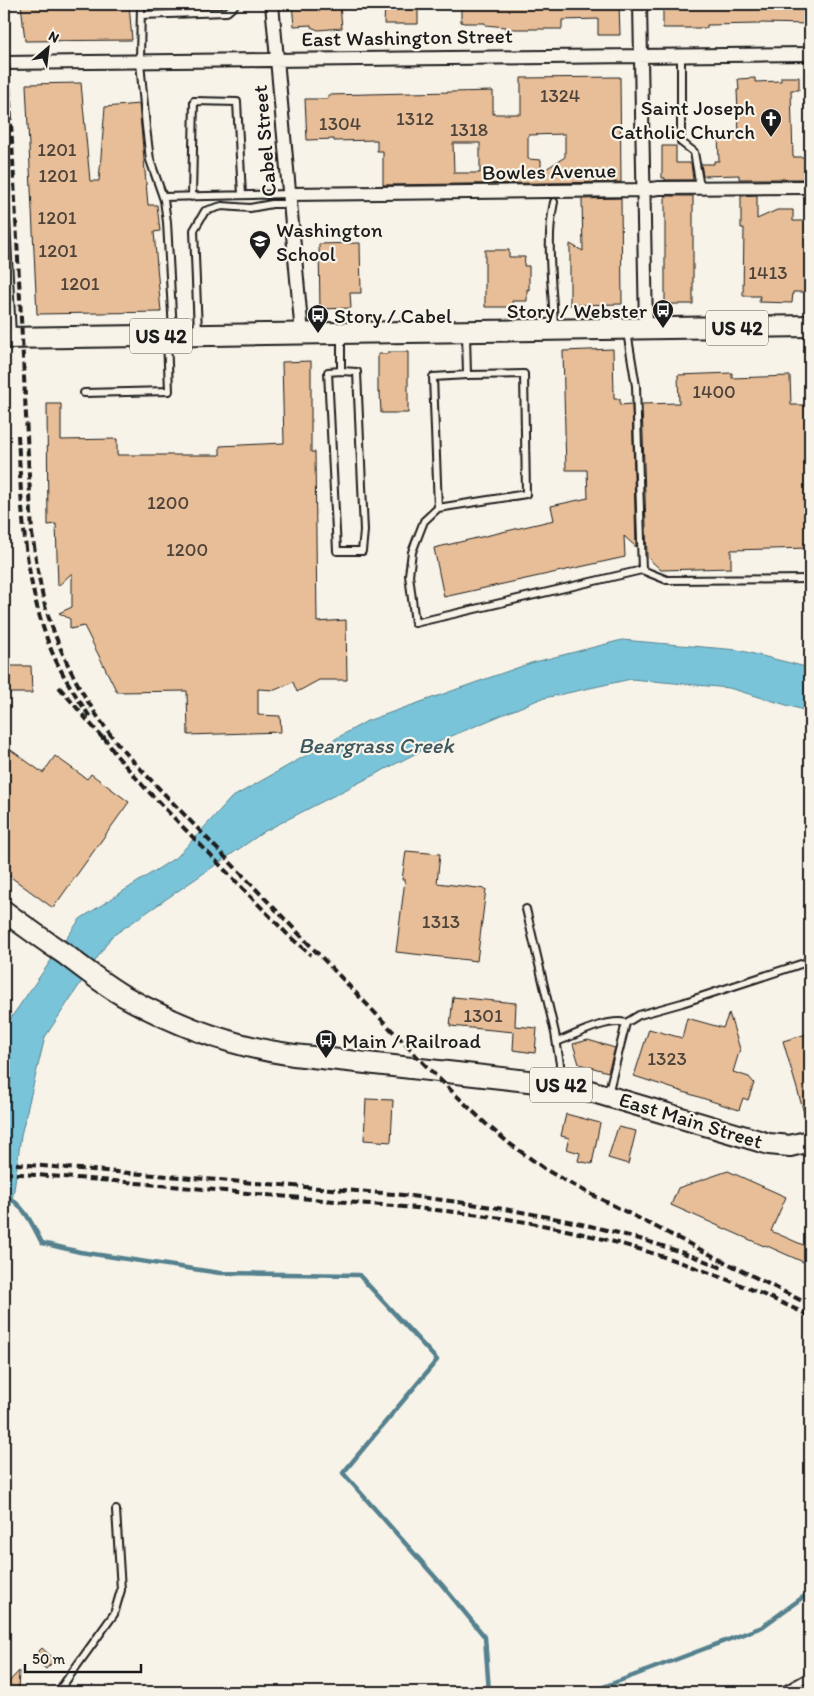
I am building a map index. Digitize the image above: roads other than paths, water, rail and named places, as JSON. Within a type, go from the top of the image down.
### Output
[{"type":"main road","name":"US 42","points":[[8,338],[810,326]]},
{"type":"main road","name":"East Main Street","points":[[4,911],[121,994],[187,1026],[233,1043],[266,1052],[573,1086],[769,1144],[790,1146],[810,1141]]},
{"type":"street","name":"Cabel Street","points":[[272,4],[302,334]]},
{"type":"street","points":[[636,329],[643,190],[640,4]]},
{"type":"street","name":"East Washington Street","points":[[4,63],[810,54]]},
{"type":"street","name":"Bowles Avenue","points":[[289,199],[700,187],[810,187]]},
{"type":"lane","points":[[84,393],[169,391],[171,336],[167,222],[163,197],[150,160],[140,62],[141,4]]},
{"type":"lane","points":[[141,15],[227,12],[234,4]]},
{"type":"lane","points":[[681,55],[681,142],[694,152],[700,187]]},
{"type":"lane","points":[[192,197],[194,101],[237,102],[242,195]]},
{"type":"lane","points":[[4,182],[8,338]]},
{"type":"lane","points":[[163,197],[242,195],[289,199]]},
{"type":"lane","points":[[198,336],[194,230],[205,211],[222,206],[250,208],[289,199]]},
{"type":"lane","points":[[554,202],[550,269],[554,330]]},
{"type":"lane","points":[[636,329],[642,570]]},
{"type":"lane","points":[[466,332],[468,375]]},
{"type":"lane","points":[[341,334],[341,371]]},
{"type":"lane","points":[[341,371],[357,372],[364,532],[362,551],[337,551],[328,372],[341,371]]},
{"type":"lane","points":[[438,508],[433,377],[524,374],[526,494],[438,508],[424,521],[412,552],[409,575],[415,623],[642,570],[667,580],[810,579]]},
{"type":"lane","points":[[526,909],[557,1042],[560,1064],[559,1084]]},
{"type":"lane","points":[[557,1042],[608,1024],[626,1023],[639,1015],[810,961]]},
{"type":"lane","points":[[608,1095],[626,1023]]},
{"type":"lane","points":[[58,1692],[114,1614],[121,1590],[116,1510]]},
{"type":"lane","points":[[781,1692],[810,1676]]},
{"type":"water","name":"Beargrass Creek","points":[[622,640],[738,650],[810,668],[810,712],[729,688],[631,679],[540,699],[442,740],[265,831],[111,937],[45,1037],[21,1135],[14,1190],[7,1223],[4,1228],[4,1038],[8,1022],[80,919],[178,856],[231,798],[367,721],[531,663]]},
{"type":"waterway","points":[[4,1195],[22,1209],[42,1243],[80,1252],[220,1273],[359,1275],[437,1360],[343,1473],[443,1586],[485,1637],[489,1692]]},
{"type":"waterway","points":[[590,1692],[762,1627],[810,1592]]},
{"type":"railway","points":[[5,4],[32,534],[45,606],[58,643],[84,696],[106,729],[149,778],[431,1071],[486,1124],[548,1171],[810,1305]]},
{"type":"railway","points":[[18,435],[23,518],[35,598],[42,625],[56,661],[90,717]]},
{"type":"railway","points":[[59,687],[106,742]]},
{"type":"railway","points":[[103,736],[116,755],[145,788],[289,936],[311,955]]},
{"type":"railway","points":[[4,1163],[394,1194],[479,1205],[604,1229],[685,1254],[725,1269]]},
{"type":"railway","points":[[4,1173],[427,1209],[521,1221],[619,1243],[652,1253],[716,1275],[810,1316]]},
{"type":"place","name":"Saint Joseph Catholic Church","points":[[771,138]]},
{"type":"place","name":"Washington School","points":[[260,260]]},
{"type":"place","name":"Story / Webster","points":[[663,329]]},
{"type":"place","name":"Story / Cabel","points":[[318,334]]},
{"type":"place","name":"Main / Railroad","points":[[326,1059]]}]
